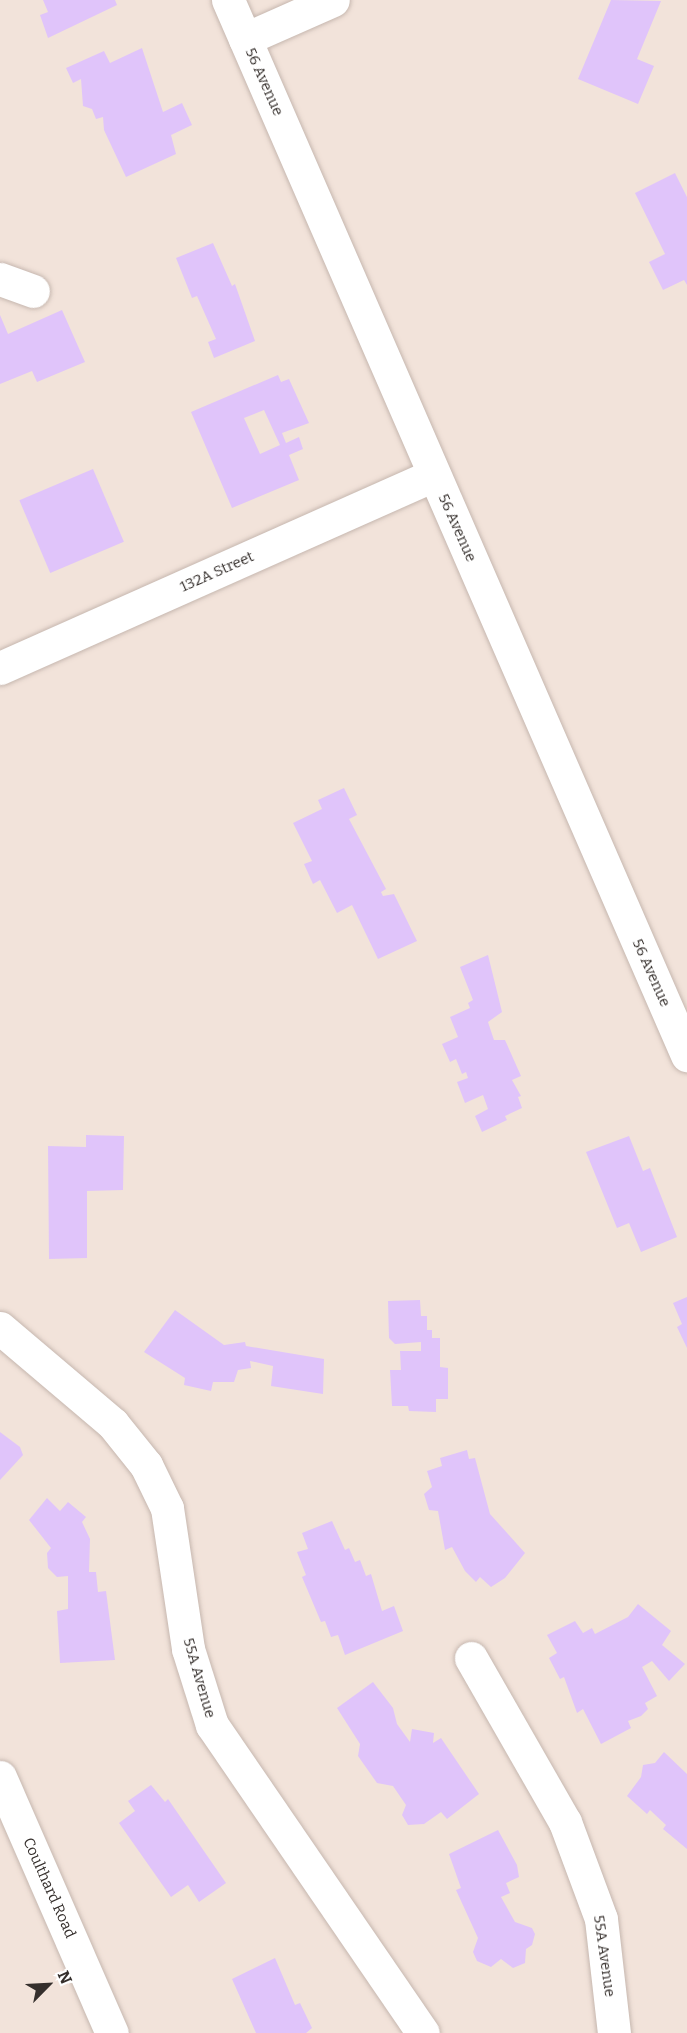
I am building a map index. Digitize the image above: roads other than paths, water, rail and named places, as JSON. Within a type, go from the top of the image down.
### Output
[{"type":"street","name":"56 Avenue","points":[[228,0],[687,1055]]},
{"type":"street","points":[[245,39],[333,0]]},
{"type":"street","points":[[0,279],[33,291]]},
{"type":"street","name":"132A Street","points":[[0,668],[434,475]]},
{"type":"street","name":"55A Avenue","points":[[0,1328],[113,1424],[146,1465],[167,1508],[188,1649],[212,1725],[423,2033]]},
{"type":"street","name":"55A Avenue","points":[[471,1658],[565,1822],[602,1919],[614,2033]]},
{"type":"street","name":"Coulthard Road","points":[[0,1777],[112,2033]]}]
